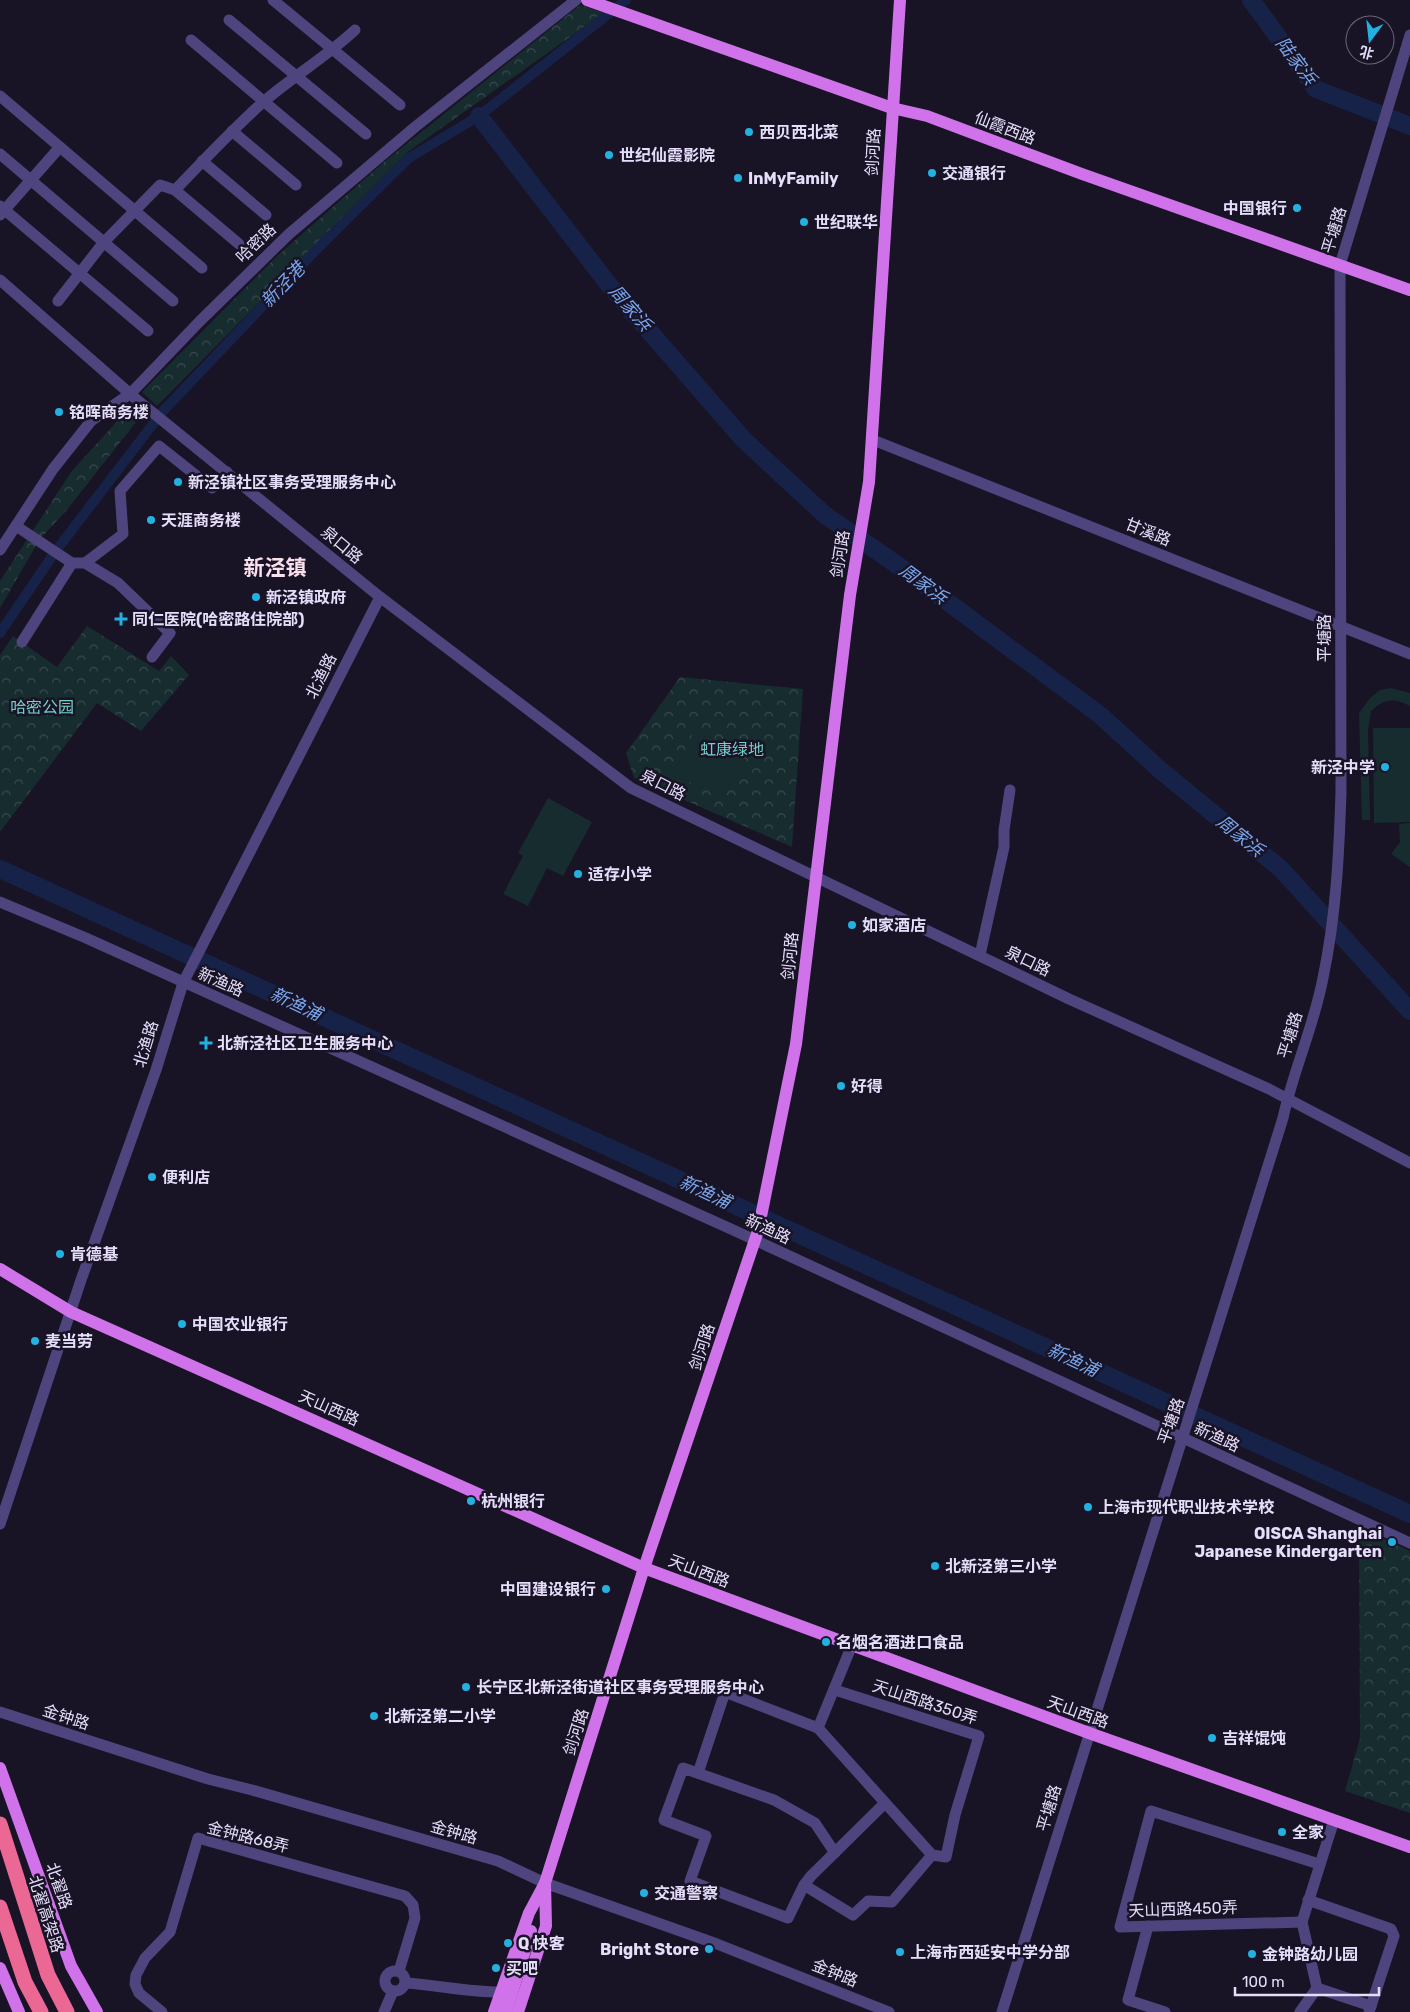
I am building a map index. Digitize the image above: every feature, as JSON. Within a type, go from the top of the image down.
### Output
[{"type":"highway","name":"北翟高架路","points":[[0,1824],[20,1893],[48,1975],[67,2012]]},
{"type":"highway","points":[[0,1907],[26,1982],[41,2012]]},
{"type":"main road","name":"仙霞西路","points":[[587,0],[892,108],[927,116],[1082,174],[1410,290]]},
{"type":"main road","name":"剑河路","points":[[494,2012],[529,1913],[545,1883],[644,1568],[755,1241],[766,1203],[796,1044],[850,596],[869,482],[900,0]]},
{"type":"main road","name":"天山西路","points":[[0,1269],[71,1312],[644,1568],[1089,1733],[1410,1846]]},
{"type":"main road","name":"北翟路","points":[[0,1768],[70,1966],[97,2012]]},
{"type":"main road","name":"剑河路","points":[[518,2012],[546,1926],[545,1883]]},
{"type":"main road","points":[[506,2012],[545,1883]]},
{"type":"main road","points":[[0,1968],[19,2012]]},
{"type":"street","points":[[273,0],[400,105]]},
{"type":"street","name":"哈密路","points":[[0,550],[53,469],[91,421],[134,396],[200,321],[289,234],[415,127],[576,0]]},
{"type":"street","points":[[229,20],[366,134]]},
{"type":"street","points":[[175,190],[232,131],[264,102],[334,50],[356,30]]},
{"type":"street","name":"平塘路","points":[[1002,2012],[1089,1733],[1102,1702],[1283,1118],[1323,980],[1334,920],[1338,878],[1341,792],[1340,265],[1410,35]]},
{"type":"street","points":[[191,40],[337,163]]},
{"type":"street","points":[[0,96],[202,268]]},
{"type":"street","points":[[232,131],[296,185]]},
{"type":"street","points":[[60,147],[2,210],[148,331]]},
{"type":"street","points":[[0,154],[173,301]]},
{"type":"street","points":[[202,161],[266,215]]},
{"type":"street","points":[[58,300],[104,242],[160,185],[175,190],[239,244]]},
{"type":"street","name":"泉口路","points":[[0,280],[134,396],[380,597],[631,788],[815,879],[980,955],[1068,999],[1288,1098],[1410,1163]]},
{"type":"street","name":"甘溪路","points":[[873,440],[1410,654]]},
{"type":"street","points":[[85,563],[124,534],[120,491],[159,446],[212,488],[227,472]]},
{"type":"street","points":[[16,526],[72,563],[85,563],[118,583],[170,633],[152,657]]},
{"type":"street","points":[[22,642],[72,563]]},
{"type":"street","name":"北渔路","points":[[0,1524],[71,1312],[156,1070],[188,970],[380,597]]},
{"type":"street","points":[[980,955],[1004,847],[1004,830],[1010,790]]},
{"type":"street","name":"新渔路","points":[[0,902],[86,938],[755,1241],[1078,1388],[1182,1439],[1410,1543]]},
{"type":"street","points":[[818,1728],[852,1645]]},
{"type":"street","name":"天山西路350弄","points":[[835,1690],[979,1736],[955,1815],[946,1857],[932,1855]]},
{"type":"street","points":[[698,1773],[725,1692],[818,1728],[932,1855],[892,1902],[868,1901],[853,1915],[804,1886]]},
{"type":"street","name":"金钟路","points":[[0,1712],[208,1780],[252,1790],[498,1861],[545,1883],[717,1944],[889,2012]]},
{"type":"street","points":[[835,1853],[815,1823],[774,1800],[683,1768],[664,1820],[706,1836],[690,1881],[788,1918],[804,1886],[885,1803]]},
{"type":"street","name":"天山西路450弄","points":[[1302,1922],[1120,1927],[1151,1811],[1318,1864]]},
{"type":"street","points":[[1318,1988],[1302,1922],[1318,1864],[1334,1820]]},
{"type":"street","name":"金钟路68弄","points":[[162,2012],[139,1993],[135,1984],[136,1975],[145,1958],[170,1932],[198,1838],[405,1896],[413,1905],[415,1918],[399,1971],[389,1972],[385,1978],[386,1986],[393,1991]]},
{"type":"street","points":[[1308,1900],[1392,1929],[1394,1936],[1370,2009],[1318,1988]]},
{"type":"street","points":[[1148,1926],[1128,2000],[1165,2012]]},
{"type":"street","points":[[384,2012],[393,1991],[401,1990],[406,1983],[405,1977],[399,1971]]},
{"type":"street","points":[[406,1983],[456,1987],[473,1992],[500,1992]]},
{"type":"street","points":[[1300,2012],[1318,1988]]},
{"type":"green space","points":[[580,5],[604,13],[409,151],[157,406],[142,392],[275,258],[384,162]]},
{"type":"green space","points":[[130,415],[136,422],[66,511],[39,540],[0,608],[0,581],[71,472],[121,417]]},
{"type":"green space","name":"哈密公园","points":[[87,626],[159,671],[171,656],[189,675],[141,731],[97,703],[0,832],[0,655],[13,636],[57,667]]},
{"type":"green space","name":"虹康绿地","points":[[680,677],[803,689],[792,847],[634,778],[626,753]]},
{"type":"green space","points":[[1391,688],[1410,693],[1410,706],[1394,700],[1380,704],[1371,711],[1368,730],[1370,820],[1362,820],[1359,713],[1371,697],[1380,690]]},
{"type":"green space","points":[[1373,728],[1410,728],[1410,822],[1374,823]]},
{"type":"green space","points":[[694,731],[744,753],[724,798],[674,775]]},
{"type":"green space","points":[[548,798],[592,822],[563,876],[547,868],[528,906],[503,894],[523,856],[518,853]]},
{"type":"green space","points":[[1410,823],[1410,867],[1391,854],[1400,842],[1399,824]]},
{"type":"green space","points":[[1359,1527],[1410,1551],[1410,1813],[1345,1791],[1360,1738]]},
{"type":"waterway","name":"新泾港","points":[[0,633],[55,552],[163,411],[318,248],[409,158],[479,116],[626,0]]},
{"type":"waterway","name":"陆家浜","points":[[1251,0],[1316,89],[1410,126]]},
{"type":"waterway","name":"周家浜","points":[[479,116],[609,285],[744,440],[825,515],[906,571],[1100,715],[1159,769],[1281,869],[1410,1011]]},
{"type":"waterway","name":"新渔浦","points":[[0,869],[1410,1514]]},
{"type":"place","name":"西贝西北菜","points":[[749,132]]},
{"type":"place","name":"世纪仙霞影院","points":[[609,155]]},
{"type":"place","name":"交通银行","points":[[932,173]]},
{"type":"place","name":"InMyFamily","points":[[738,178]]},
{"type":"place","name":"中国银行","points":[[1297,208]]},
{"type":"place","name":"世纪联华","points":[[804,222]]},
{"type":"place","name":"铭晖商务楼","points":[[59,412]]},
{"type":"place","name":"新泾镇社区事务受理服务中心","points":[[178,482]]},
{"type":"place","name":"天涯商务楼","points":[[151,520]]},
{"type":"place","name":"新泾镇政府","points":[[256,597]]},
{"type":"place","name":"同仁医院(哈密路住院部)","points":[[121,619]]},
{"type":"place","name":"新泾中学","points":[[1385,767]]},
{"type":"place","name":"适存小学","points":[[578,874]]},
{"type":"place","name":"如家酒店","points":[[852,925]]},
{"type":"place","name":"北新泾社区卫生服务中心","points":[[206,1043]]},
{"type":"place","name":"好得","points":[[841,1086]]},
{"type":"place","name":"便利店","points":[[152,1177]]},
{"type":"place","name":"肯德基","points":[[60,1254]]},
{"type":"place","name":"中国农业银行","points":[[182,1324]]},
{"type":"place","name":"麦当劳","points":[[35,1341]]},
{"type":"place","name":"杭州银行","points":[[471,1501]]},
{"type":"place","name":"上海市现代职业技术学校","points":[[1088,1507]]},
{"type":"place","name":"OISCA Shanghai Japanese Kindergarten","points":[[1392,1542]]},
{"type":"place","name":"北新泾第三小学","points":[[935,1566]]},
{"type":"place","name":"中国建设银行","points":[[606,1589]]},
{"type":"place","name":"名烟名酒进口食品","points":[[826,1642]]},
{"type":"place","name":"长宁区北新泾街道社区事务受理服务中心","points":[[466,1687]]},
{"type":"place","name":"北新泾第二小学","points":[[374,1716]]},
{"type":"place","name":"吉祥馄饨","points":[[1212,1738]]},
{"type":"place","name":"全家","points":[[1282,1832]]},
{"type":"place","name":"交通警察","points":[[644,1893]]},
{"type":"place","name":"Q 快客","points":[[508,1943]]},
{"type":"place","name":"Bright Store","points":[[709,1949]]},
{"type":"place","name":"上海市西延安中学分部","points":[[900,1952]]},
{"type":"place","name":"金钟路幼儿园","points":[[1252,1954]]},
{"type":"place","name":"买吧","points":[[496,1968]]},
{"type":"district","name":"新泾镇","points":[[275,567]]}]
